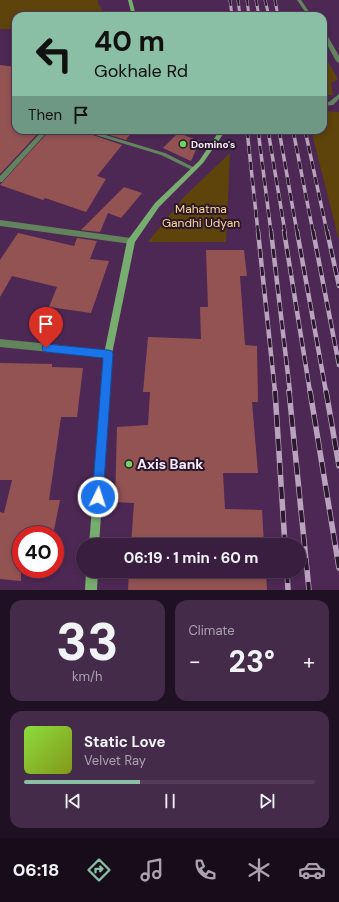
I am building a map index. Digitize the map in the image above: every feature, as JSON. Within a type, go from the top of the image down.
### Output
[{"type":"street","points":[[130,0],[133,12]]},
{"type":"street","points":[[299,0],[307,12]]},
{"type":"street","points":[[327,40],[339,61]]},
{"type":"street","points":[[327,104],[331,104],[339,96]]},
{"type":"street","points":[[0,180],[42,134]]},
{"type":"street","points":[[96,134],[163,154],[194,169]]},
{"type":"street","points":[[95,538],[108,354],[131,241],[157,205],[201,162],[220,134]]},
{"type":"street","points":[[0,223],[131,241]]},
{"type":"street","points":[[0,343],[108,354]]},
{"type":"street","points":[[91,590],[92,578]]},
{"type":"green space","points":[[0,0],[98,0],[98,4],[103,12],[12,12],[12,29],[0,29]]},
{"type":"green space","points":[[327,60],[338,79],[331,83],[333,95],[327,95]]},
{"type":"green space","points":[[327,111],[339,112],[339,240],[312,134],[327,134]]},
{"type":"green space","name":"Mahatma Gandhi Udyan","points":[[230,153],[226,242],[148,242],[184,197]]},
{"type":"building","points":[[0,65],[12,66],[12,134],[37,134],[0,174]]},
{"type":"building","points":[[46,134],[90,134],[122,145],[97,176],[106,179],[86,212],[45,198],[43,200],[0,185]]},
{"type":"building","points":[[107,134],[130,134],[126,140]]},
{"type":"building","name":"Domino's","points":[[177,134],[200,141],[191,161],[163,148]]},
{"type":"building","points":[[124,187],[142,193],[121,218],[108,213],[100,232],[81,230]]},
{"type":"building","points":[[18,233],[74,246],[77,238],[97,241],[90,259],[109,261],[91,313],[49,307],[57,287],[12,276],[0,297],[0,260]]},
{"type":"building","points":[[206,250],[244,250],[247,276],[240,276],[245,345],[257,346],[258,402],[252,402],[258,473],[223,473],[225,509],[262,510],[264,538],[132,538],[134,503],[115,502],[117,427],[148,425],[150,392],[143,392],[148,337],[201,339],[200,307],[208,307]]},
{"type":"building","points":[[0,363],[52,364],[52,367],[83,368],[77,417],[61,417],[49,500],[60,500],[55,526],[12,526],[12,578],[21,578],[21,581],[0,579],[0,512],[4,513],[12,480],[0,480]]},
{"type":"building","points":[[129,578],[266,578],[267,590],[128,590]]},
{"type":"railway","points":[[230,0],[232,12]]},
{"type":"railway","points":[[238,0],[240,12]]},
{"type":"railway","points":[[247,0],[248,12]]},
{"type":"railway","points":[[256,0],[258,12]]},
{"type":"railway","points":[[265,0],[268,12]]},
{"type":"railway","points":[[275,0],[277,12]]},
{"type":"railway","points":[[247,134],[258,232]]},
{"type":"railway","points":[[259,134],[271,232]]},
{"type":"railway","points":[[269,134],[285,232]]},
{"type":"railway","points":[[280,134],[297,232]]},
{"type":"railway","points":[[294,134],[313,232]]},
{"type":"railway","points":[[306,134],[327,232]]},
{"type":"railway","points":[[258,231],[275,392]]},
{"type":"railway","points":[[271,231],[290,392]]},
{"type":"railway","points":[[284,231],[310,392]]},
{"type":"railway","points":[[297,231],[326,392]]},
{"type":"railway","points":[[313,231],[339,365]]},
{"type":"railway","points":[[327,231],[339,286]]},
{"type":"railway","points":[[275,391],[285,538]]},
{"type":"railway","points":[[289,391],[309,590]]},
{"type":"railway","points":[[310,391],[339,568]]},
{"type":"railway","points":[[326,391],[339,466]]},
{"type":"railway","points":[[287,578],[288,590]]},
{"type":"place","name":"Domino's","points":[[183,144]]},
{"type":"place","name":"Axis Bank","points":[[129,464]]},
{"type":"route","points":[[46,348],[108,354],[98,497]]}]
